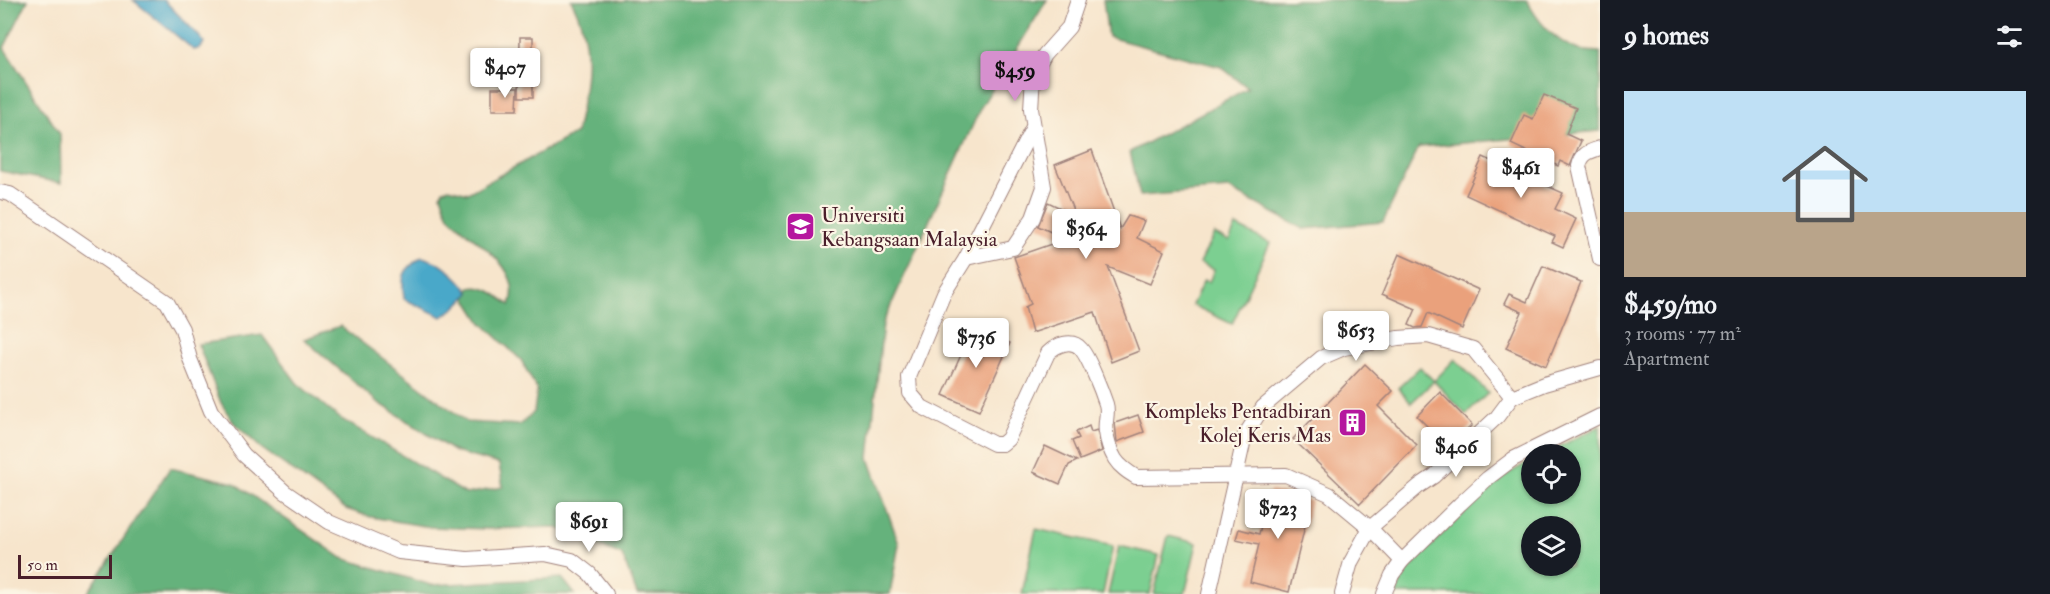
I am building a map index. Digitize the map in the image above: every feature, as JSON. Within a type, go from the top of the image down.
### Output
[{"type":"street","points":[[966,258],[1013,248],[1033,218],[1044,187],[1031,109],[1033,75],[1045,54],[1069,27],[1078,0]]},
{"type":"street","points":[[1034,127],[966,258],[944,292],[909,377],[910,393],[922,407],[994,444],[1002,444],[1008,439],[1048,353],[1054,346],[1073,344],[1080,348],[1107,407],[1106,432],[1115,459],[1125,471],[1136,477],[1286,475],[1329,494],[1370,528],[1402,561]]},
{"type":"street","points":[[1600,148],[1585,153],[1579,166],[1600,259]]},
{"type":"street","points":[[0,192],[10,194],[167,302],[182,329],[190,359],[211,411],[244,455],[285,492],[329,522],[399,552],[467,559],[544,554],[572,560],[590,574],[606,594]]},
{"type":"street","points":[[1209,594],[1245,435],[1263,407],[1321,358],[1344,348],[1398,338],[1428,336],[1473,349],[1512,397]]},
{"type":"street","points":[[1342,594],[1351,561],[1370,528],[1434,476],[1497,417],[1512,397],[1544,384],[1600,368]]},
{"type":"street","points":[[1384,594],[1392,574],[1402,561],[1481,485],[1513,459],[1600,416]]},
{"type":"green space","points":[[0,0],[28,0],[4,48],[60,134],[61,183],[0,171]]},
{"type":"green space","points":[[571,0],[622,2],[627,0],[1047,0],[981,107],[883,323],[869,458],[899,544],[890,594],[637,594],[622,555],[555,527],[489,529],[430,527],[371,517],[346,509],[261,448],[234,423],[221,403],[198,344],[262,335],[297,383],[338,417],[466,494],[503,487],[499,464],[455,452],[376,401],[304,339],[340,326],[467,422],[520,425],[534,412],[537,390],[521,360],[482,323],[466,298],[470,288],[476,287],[491,292],[510,305],[513,291],[510,278],[494,255],[450,217],[441,195],[443,190],[449,188],[468,193],[576,133],[583,99],[586,49],[579,16]]},
{"type":"green space","points":[[1103,0],[1527,0],[1541,22],[1560,40],[1579,50],[1600,52],[1600,131],[1419,147],[1383,222],[1303,229],[1229,189],[1140,196],[1130,152],[1248,88],[1221,67],[1108,37]]},
{"type":"green space","points":[[1236,226],[1270,243],[1232,324],[1192,305],[1204,280],[1209,282],[1214,270],[1200,263],[1214,234],[1229,241]]},
{"type":"green space","points":[[1455,359],[1488,393],[1466,415],[1434,381]]},
{"type":"green space","points":[[1420,367],[1434,381],[1411,403],[1398,388]]},
{"type":"green space","points":[[1600,426],[1600,594],[1396,594],[1404,575],[1448,528],[1509,473],[1521,466],[1521,504],[1581,504],[1581,444],[1564,444]]},
{"type":"green space","points":[[170,468],[234,483],[342,558],[431,585],[562,578],[575,594],[87,594]]},
{"type":"green space","points":[[1036,529],[1113,546],[1103,594],[1022,594]]},
{"type":"green space","points":[[1168,536],[1197,543],[1185,594],[1154,594]]},
{"type":"green space","points":[[1119,546],[1159,555],[1150,594],[1108,594]]},
{"type":"water","points":[[133,0],[164,0],[204,42],[201,48],[194,50]]},
{"type":"water","points":[[422,257],[449,270],[470,293],[442,317],[404,299],[404,274]]},
{"type":"building","points":[[520,37],[533,37],[533,97],[519,97]]},
{"type":"building","points":[[492,88],[518,88],[517,110],[492,110]]},
{"type":"building","points":[[1544,95],[1576,108],[1566,134],[1581,141],[1570,166],[1560,161],[1558,166],[1511,144],[1524,115],[1533,119]]},
{"type":"building","points":[[1092,150],[1120,229],[1128,216],[1144,221],[1137,238],[1164,251],[1150,284],[1108,267],[1139,351],[1111,362],[1095,312],[1032,333],[1025,307],[1031,304],[1014,257],[1066,239],[1038,226],[1048,202],[1075,215],[1055,165]]},
{"type":"building","points":[[1483,157],[1563,193],[1555,209],[1576,219],[1563,247],[1552,242],[1555,236],[1466,195]]},
{"type":"building","points":[[1399,254],[1479,290],[1462,329],[1428,313],[1422,327],[1415,328],[1409,325],[1416,309],[1382,294]]},
{"type":"building","points":[[1543,266],[1581,282],[1546,366],[1506,348],[1522,312],[1504,304],[1509,294],[1527,302]]},
{"type":"building","points":[[974,326],[1010,343],[979,411],[943,395]]},
{"type":"building","name":"Kompleks Pentadbiran Kolej Keris Mas","points":[[1365,364],[1393,391],[1378,406],[1417,445],[1360,504],[1293,439]]},
{"type":"building","points":[[1440,392],[1472,425],[1449,448],[1417,416]]},
{"type":"building","points":[[1138,415],[1144,432],[1117,442],[1115,423]]},
{"type":"building","points":[[1089,426],[1091,432],[1097,430],[1102,451],[1080,460],[1072,441],[1079,438],[1076,432]]},
{"type":"building","points":[[1045,446],[1077,461],[1069,465],[1060,484],[1033,472]]},
{"type":"building","points":[[1270,490],[1311,501],[1289,592],[1250,582],[1259,544],[1236,539],[1239,529],[1259,534]]},
{"type":"place","name":"Universiti Kebangsaan Malaysia","points":[[800,227]]},
{"type":"place","name":"Kompleks Pentadbiran Kolej Keris Mas","points":[[1352,423]]}]
